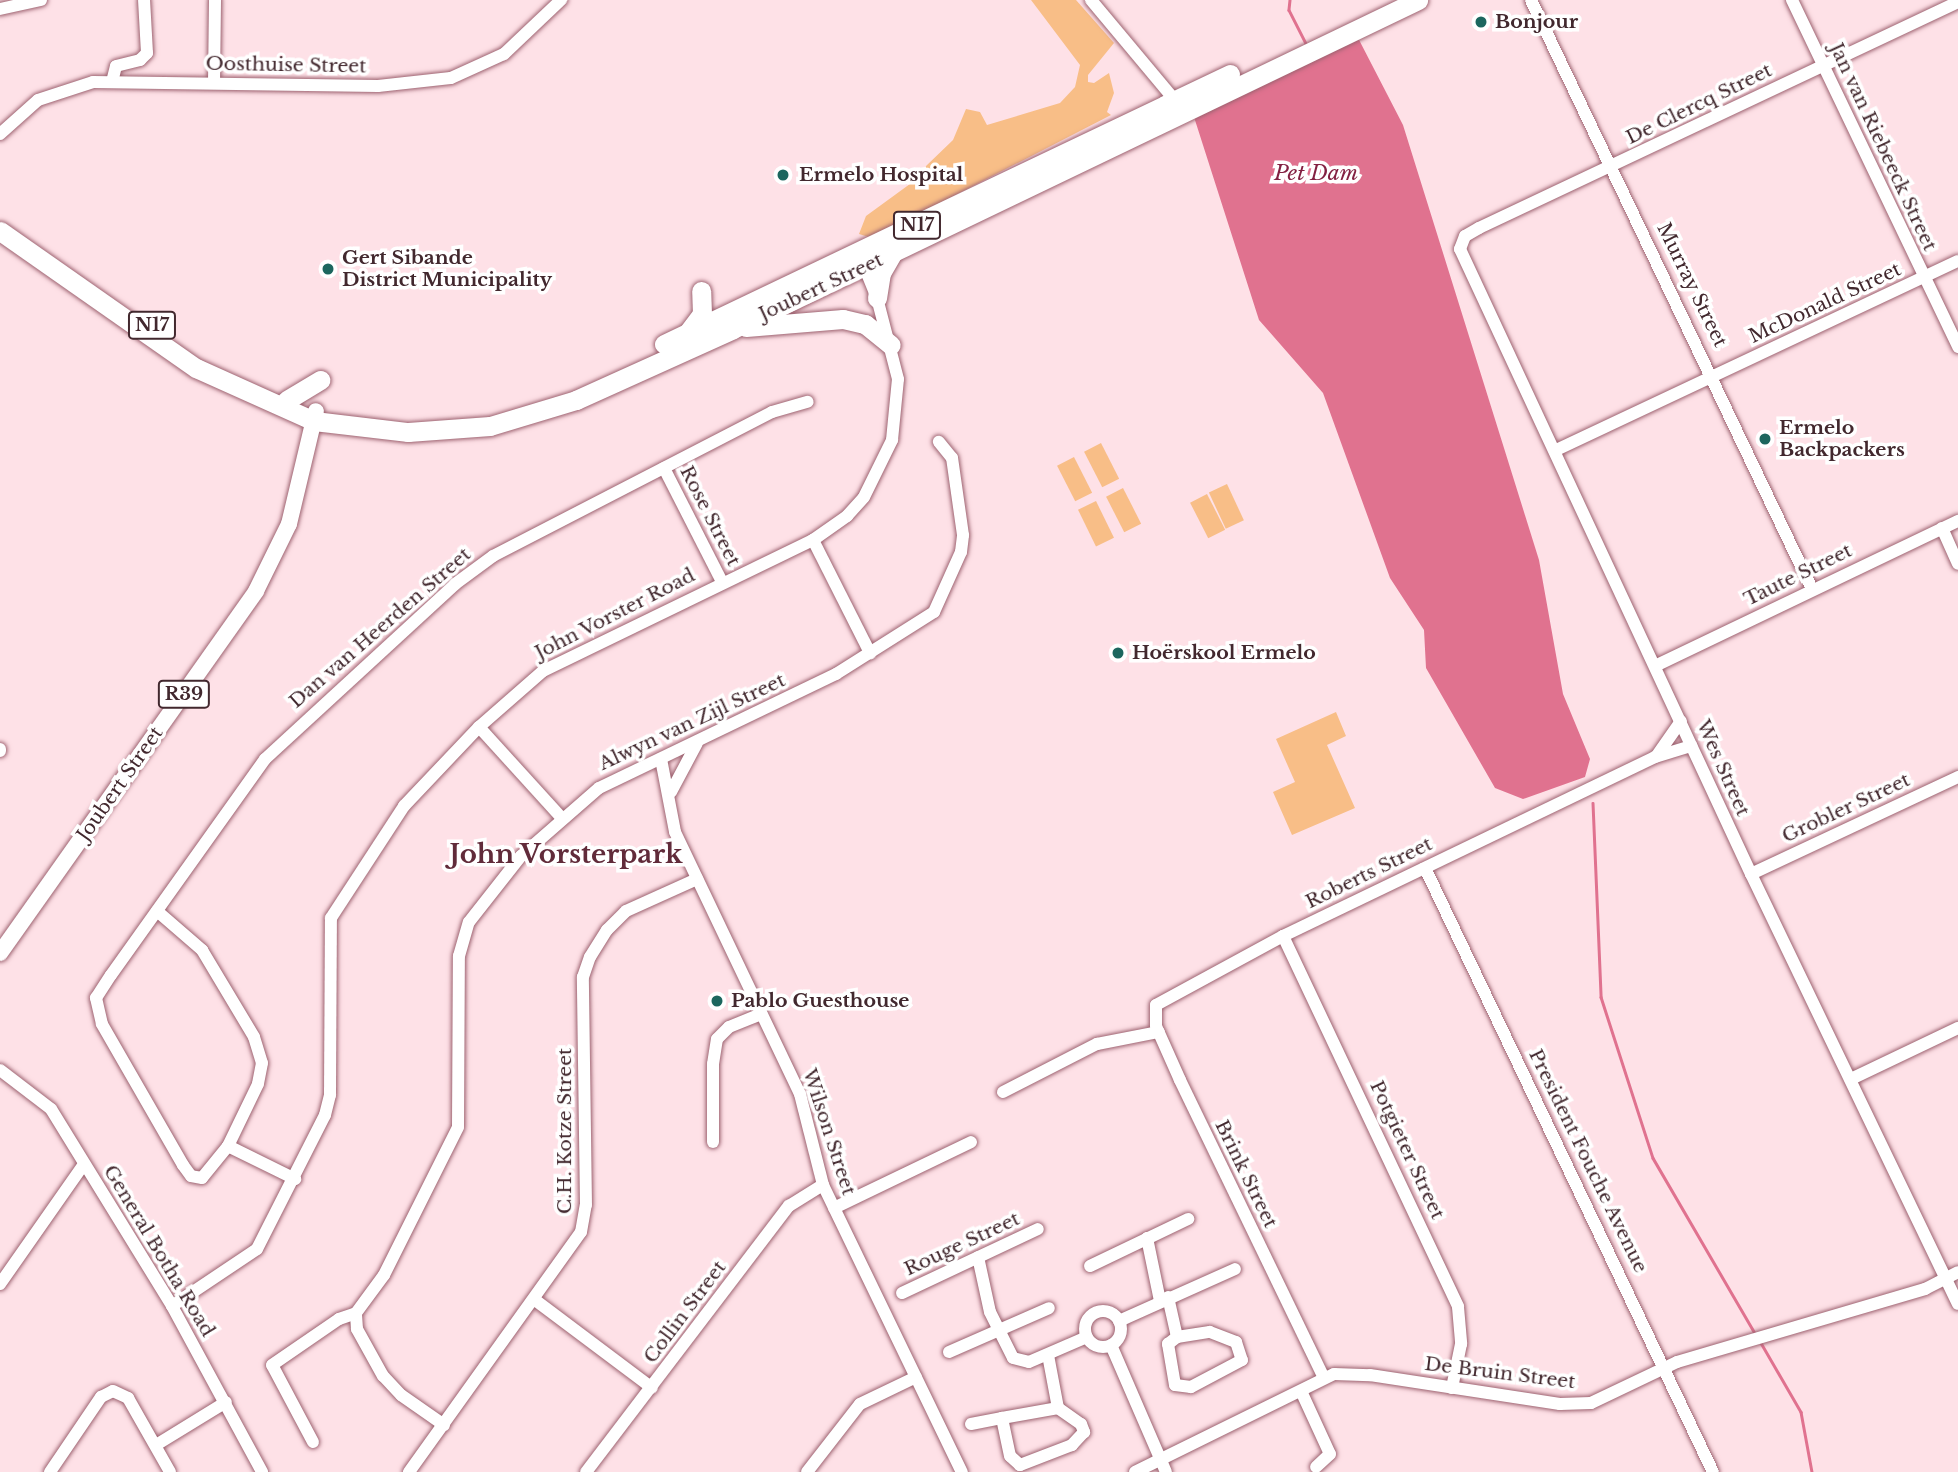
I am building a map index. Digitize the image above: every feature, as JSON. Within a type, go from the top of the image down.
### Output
[{"type":"highway","name":"Joubert Street","points":[[315,416],[408,432],[509,422],[576,400],[733,329],[861,260],[1292,52],[1386,0]]},
{"type":"highway","name":"Joubert Street","points":[[1314,40],[1418,0]]},
{"type":"highway","name":"Joubert Street","points":[[315,416],[393,421],[506,411],[562,394],[688,332],[861,260],[892,254],[1179,105]]},
{"type":"highway","name":"N17","points":[[0,218],[202,358],[315,416]]},
{"type":"highway","name":"N17","points":[[0,231],[196,368],[315,416]]},
{"type":"highway","points":[[877,298],[881,272],[892,254]]},
{"type":"highway","points":[[688,332],[702,314],[701,291]]},
{"type":"highway","points":[[786,302],[822,320]]},
{"type":"highway","points":[[733,329],[822,320],[858,321],[891,345]]},
{"type":"highway","points":[[287,400],[320,380]]},
{"type":"main road","name":"Joubert Street","points":[[0,953],[256,592],[289,524],[315,416]]},
{"type":"street","points":[[0,9],[41,0]]},
{"type":"street","points":[[112,82],[116,66],[140,60],[147,53],[144,0]]},
{"type":"street","points":[[214,83],[215,0]]},
{"type":"street","name":"Oosthuise Street","points":[[0,134],[29,106],[51,93],[80,84],[112,82],[389,86],[451,78],[504,54],[561,0]]},
{"type":"street","points":[[1091,0],[1179,105]]},
{"type":"street","name":"Murray Street","points":[[1531,0],[1614,166],[1812,589]]},
{"type":"street","name":"Jan van Riebeeck Street","points":[[1792,0],[1958,347]]},
{"type":"street","name":"De Clercq Street","points":[[1460,245],[1479,228],[1958,2]]},
{"type":"street","name":"Wes Street","points":[[1460,245],[1462,258],[1556,450],[1751,874],[1958,1304]]},
{"type":"street","name":"John Vorster Road","points":[[172,1306],[257,1249],[295,1179],[328,1105],[328,939],[336,906],[404,806],[479,727],[557,661],[813,540],[847,516],[864,497],[887,457],[898,396],[891,345],[877,298],[861,260]]},
{"type":"street","name":"McDonald Street","points":[[1556,450],[1958,261]]},
{"type":"street","name":"Dan van Heerden Street","points":[[157,911],[202,950],[260,1052],[261,1077],[228,1146],[207,1175],[191,1176],[97,1013],[99,992],[157,911],[279,744],[455,584],[530,533],[782,407],[808,402]]},
{"type":"street","name":"Alwyn van Zijl Street","points":[[356,1313],[384,1275],[458,1127],[462,1063],[458,956],[463,937],[499,879],[561,817],[599,788],[697,743],[870,653],[934,612],[961,552],[962,519],[952,458],[939,442]]},
{"type":"street","name":"Rose Street","points":[[664,468],[722,582]]},
{"type":"street","name":"Taute Street","points":[[1656,666],[1958,521]]},
{"type":"street","points":[[1942,528],[1958,564]]},
{"type":"street","points":[[813,540],[870,653]]},
{"type":"street","points":[[1655,757],[1681,722]]},
{"type":"street","points":[[479,727],[561,817]]},
{"type":"street","points":[[670,795],[680,767],[697,743]]},
{"type":"street","name":"Roberts Street","points":[[1158,1032],[1156,1005],[1175,992],[1283,936],[1655,757],[1691,746]]},
{"type":"street","name":"Wilson Street","points":[[661,759],[675,832],[804,1106],[823,1185],[962,1472]]},
{"type":"street","name":"Grobler Street","points":[[1751,874],[1958,777]]},
{"type":"street","name":"President Fouche Avenue","points":[[1425,868],[1713,1472]]},
{"type":"street","name":"C.H. Kotze Street","points":[[410,1472],[578,1240],[586,1215],[586,966],[607,930],[626,911],[697,879]]},
{"type":"street","name":"Potgieter Street","points":[[1283,936],[1458,1307],[1461,1344],[1452,1388]]},
{"type":"street","points":[[713,1142],[713,1064],[717,1039],[729,1027],[761,1014]]},
{"type":"street","points":[[1851,1079],[1958,1028]]},
{"type":"street","points":[[1003,1092],[1097,1044],[1158,1032]]},
{"type":"street","name":"Brink Street","points":[[1158,1032],[1324,1378]]},
{"type":"street","name":"General Botha Road","points":[[0,1070],[45,1102],[172,1306],[262,1472]]},
{"type":"street","points":[[834,1208],[971,1142]]},
{"type":"street","points":[[228,1146],[295,1179]]},
{"type":"street","points":[[1,1279],[84,1164]]},
{"type":"street","name":"Collin Street","points":[[586,1472],[789,1206],[823,1185]]},
{"type":"street","points":[[1090,1266],[1188,1219]]},
{"type":"street","name":"Rouge Street","points":[[902,1293],[1038,1229]]},
{"type":"street","points":[[1147,1238],[1177,1337]]},
{"type":"street","points":[[978,1257],[998,1331],[1013,1358],[1022,1363],[1048,1355],[1087,1337]]},
{"type":"street","points":[[1119,1321],[1235,1269]]},
{"type":"street","name":"De Bruin Street","points":[[1135,1472],[1164,1466],[1324,1378],[1355,1373],[1560,1404],[1591,1403],[1665,1367],[1766,1334],[1925,1289],[1958,1272]]},
{"type":"street","points":[[535,1300],[652,1388]]},
{"type":"street","points":[[949,1352],[1049,1308]]},
{"type":"street","points":[[1108,1311],[1119,1321],[1120,1335],[1111,1345],[1096,1345],[1087,1337],[1085,1324],[1096,1312],[1108,1311]]},
{"type":"street","points":[[313,1443],[272,1365],[339,1319],[356,1313],[360,1335],[390,1385],[444,1425]]},
{"type":"street","points":[[1220,1333],[1236,1342],[1242,1360],[1180,1388],[1172,1382],[1167,1356],[1168,1344],[1177,1337],[1220,1333]]},
{"type":"street","points":[[1111,1345],[1164,1466]]},
{"type":"street","points":[[1002,1418],[1010,1456],[1017,1465],[1027,1465],[1083,1436],[1081,1424],[1058,1408],[1048,1355]]},
{"type":"street","points":[[807,1472],[860,1404],[916,1377]]},
{"type":"street","points":[[1300,1391],[1330,1454],[1316,1467]]},
{"type":"street","points":[[50,1472],[109,1392],[124,1393],[170,1472]]},
{"type":"street","points":[[156,1446],[226,1402]]},
{"type":"street","points":[[971,1424],[1058,1408]]},
{"type":"shaded area","points":[[1031,0],[1076,0],[1114,43],[1088,75],[1088,82],[1094,83],[1109,73],[1114,93],[1107,112],[1111,115],[872,238],[859,234],[866,216],[925,173],[926,166],[953,140],[966,109],[980,112],[987,125],[1060,103],[1075,87],[1080,65]]},
{"type":"shaded area","points":[[1101,443],[1119,479],[1102,487],[1084,452]]},
{"type":"shaded area","points":[[1074,457],[1092,493],[1075,501],[1057,466]]},
{"type":"shaded area","points":[[1227,484],[1244,520],[1226,529],[1209,492]]},
{"type":"shaded area","points":[[1123,488],[1141,524],[1124,532],[1106,497]]},
{"type":"shaded area","points":[[1207,494],[1225,530],[1208,538],[1190,503]]},
{"type":"shaded area","points":[[1096,501],[1114,538],[1096,547],[1078,510]]},
{"type":"shaded area","points":[[1336,712],[1346,736],[1327,745],[1355,808],[1292,835],[1273,792],[1295,782],[1276,739]]},
{"type":"water","name":"Pet Dam","points":[[1356,34],[1403,125],[1539,560],[1563,694],[1590,759],[1585,777],[1523,799],[1495,788],[1426,668],[1424,630],[1390,578],[1323,393],[1259,320],[1194,117]]},
{"type":"waterway","points":[[1290,0],[1289,10],[1307,45]]},
{"type":"waterway","points":[[1593,803],[1601,997],[1653,1158],[1756,1335]]},
{"type":"waterway","points":[[1760,1341],[1801,1412],[1812,1472]]},
{"type":"place","name":"Bonjour","points":[[1481,22]]},
{"type":"place","name":"Ermelo Hospital","points":[[783,175]]},
{"type":"place","name":"Gert Sibande District Municipality","points":[[328,269]]},
{"type":"place","name":"Ermelo Backpackers","points":[[1765,439]]},
{"type":"place","name":"Hoërskool Ermelo","points":[[1118,653]]},
{"type":"place","name":"Pablo Guesthouse","points":[[717,1001]]},
{"type":"district","name":"John Vorsterpark","points":[[566,855]]}]
